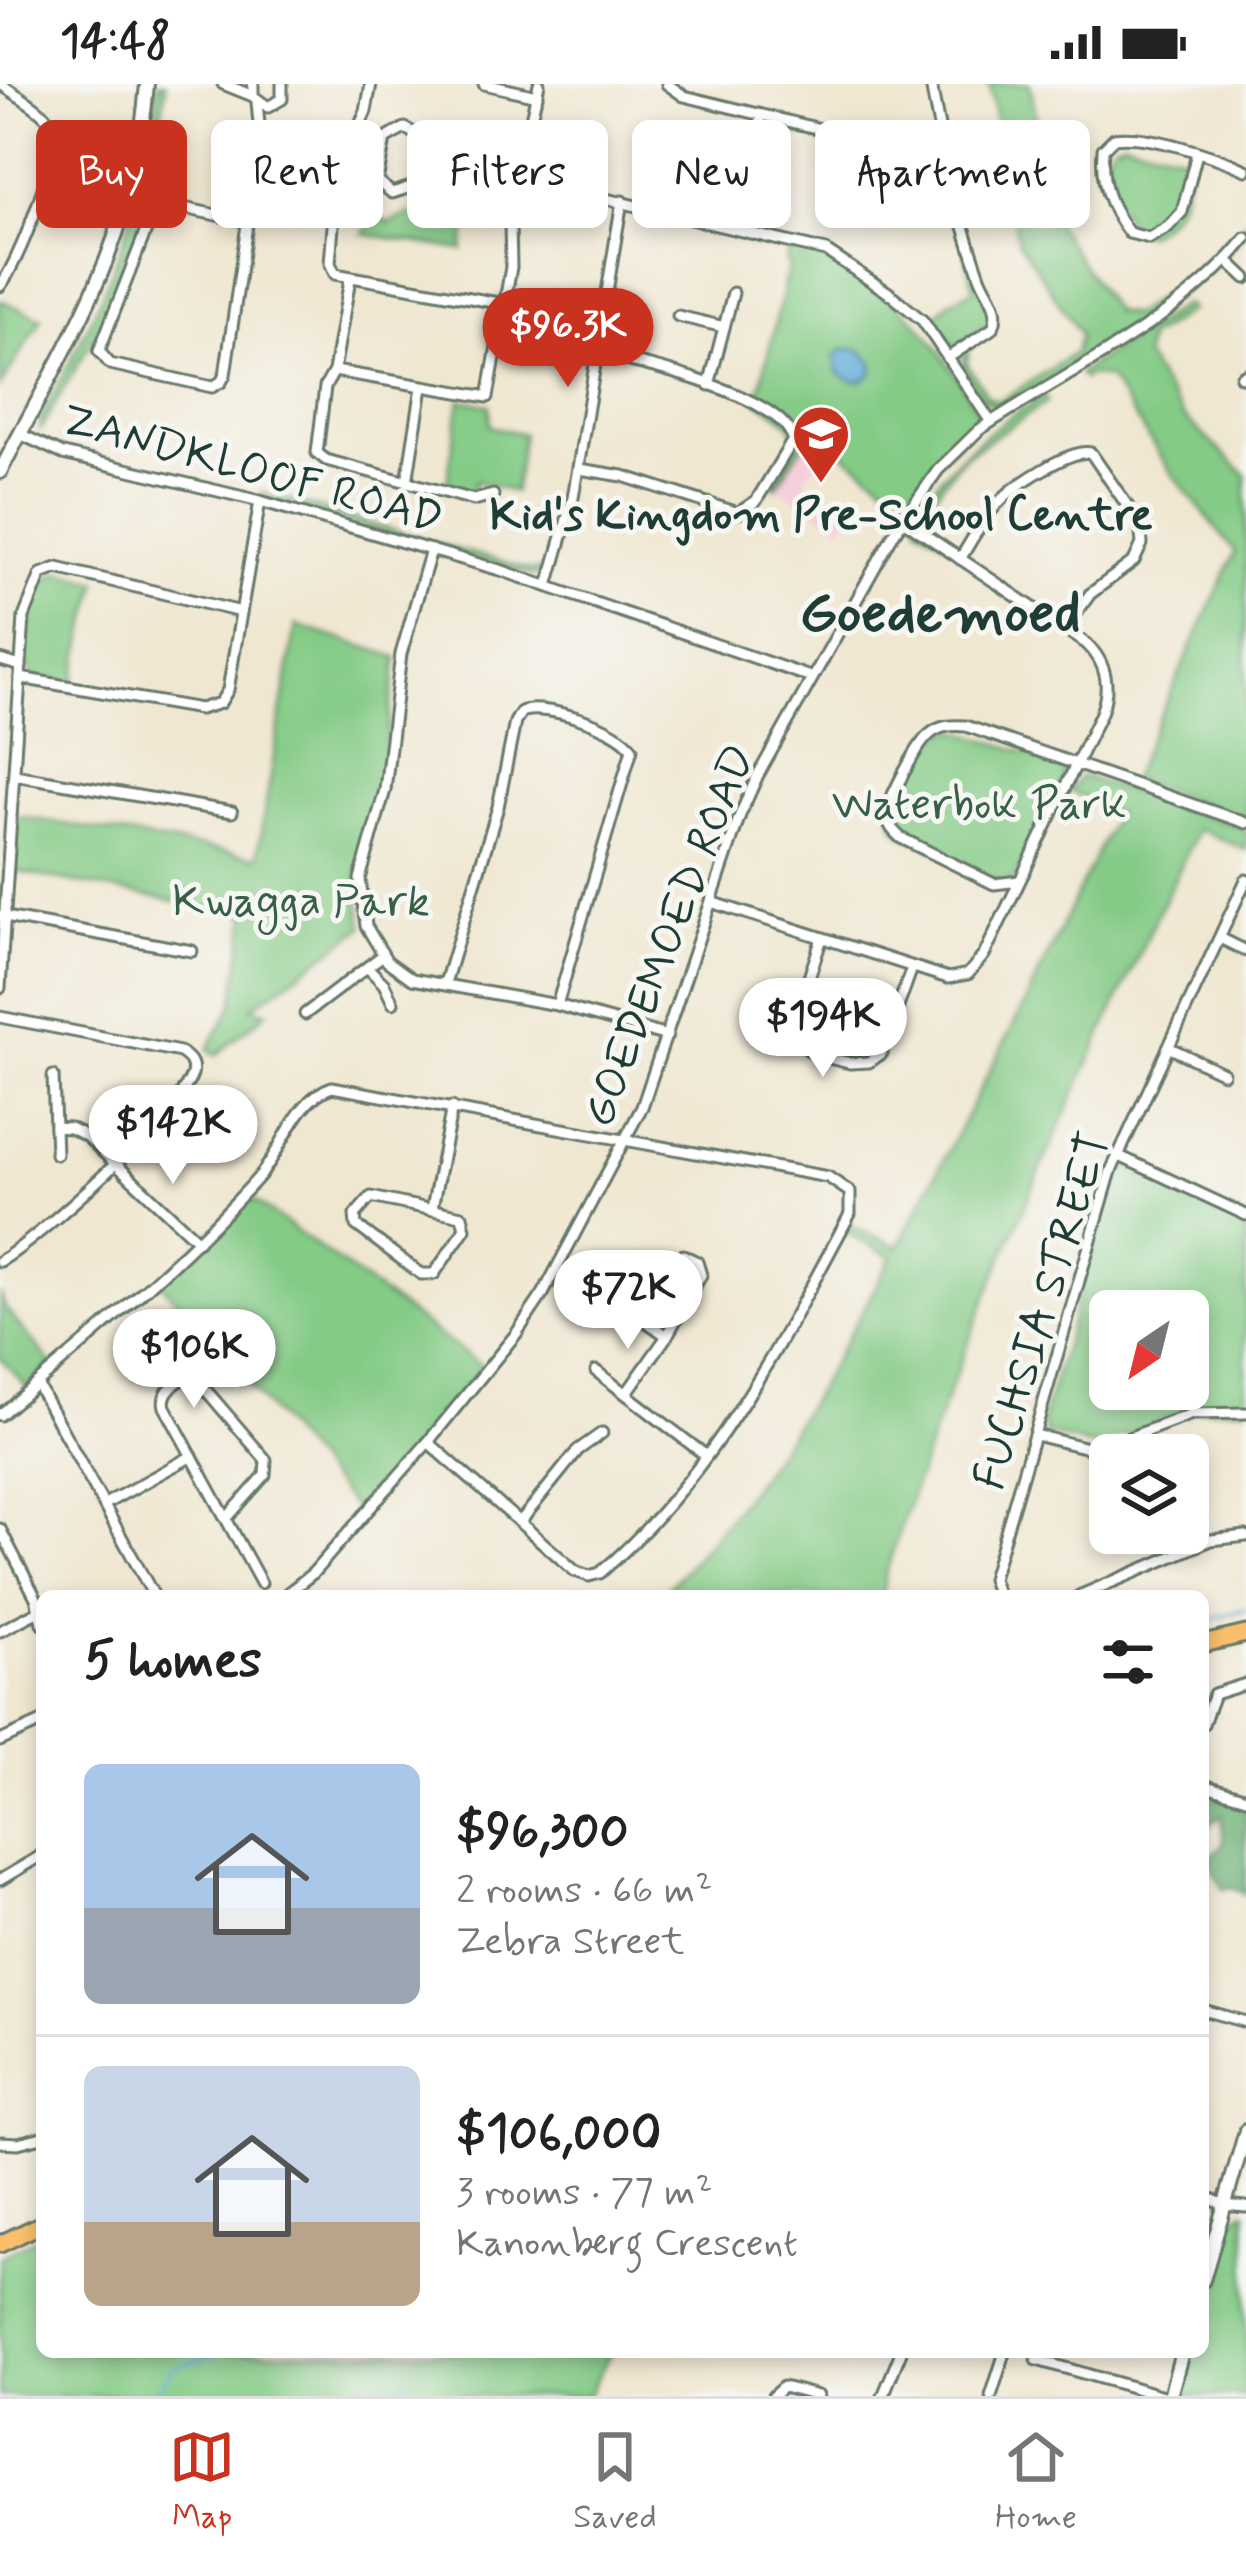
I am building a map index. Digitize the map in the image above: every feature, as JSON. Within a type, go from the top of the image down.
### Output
[{"type":"main road","points":[[1209,1643],[1246,1634]]},
{"type":"main road","points":[[0,2244],[36,2227]]},
{"type":"street","points":[[0,286],[42,190],[54,136],[47,119],[1,84]]},
{"type":"street","points":[[0,472],[88,308],[113,248],[139,154],[147,84]]},
{"type":"street","points":[[223,84],[274,106]]},
{"type":"street","points":[[267,120],[282,99],[283,84]]},
{"type":"street","points":[[362,120],[371,84]]},
{"type":"street","points":[[484,84],[538,90],[531,120]]},
{"type":"street","points":[[667,84],[684,96],[815,127]]},
{"type":"street","points":[[931,84],[937,120]]},
{"type":"street","points":[[761,120],[762,116]]},
{"type":"street","points":[[395,131],[416,131],[427,144],[429,157],[418,182],[401,192],[387,191],[377,182],[382,144],[395,131]]},
{"type":"street","points":[[1197,153],[1180,216],[1149,238],[1129,233],[1106,188],[1102,153],[1107,142],[1122,136],[1197,153],[1246,170]]},
{"type":"street","points":[[608,198],[632,203]]},
{"type":"street","points":[[548,586],[579,469],[622,201]]},
{"type":"street","points":[[147,228],[100,355],[110,364],[208,388],[224,379],[248,228]]},
{"type":"street","points":[[333,228],[330,266],[335,274],[504,304]]},
{"type":"street","points":[[334,371],[488,397],[511,267],[510,228]]},
{"type":"street","points":[[740,228],[813,246],[846,262],[908,307],[949,357],[991,422]]},
{"type":"street","points":[[949,357],[988,332],[998,312],[979,272],[966,228]]},
{"type":"street","name":"GOEDEMOED ROAD","points":[[292,1590],[313,1573],[428,1442],[535,1308],[626,1141],[667,1036],[748,794],[810,676],[903,520],[946,461],[991,422],[1175,304],[1228,260],[1246,238]]},
{"type":"street","points":[[1228,260],[1246,278]]},
{"type":"street","points":[[350,279],[334,371],[325,387],[315,446],[319,456],[474,500],[493,494]]},
{"type":"street","points":[[709,385],[733,293]]},
{"type":"street","points":[[678,316],[724,327]]},
{"type":"street","points":[[579,469],[623,476],[730,513],[750,507],[789,451],[792,433],[766,412],[709,385],[640,362],[596,354]]},
{"type":"street","points":[[407,482],[422,387]]},
{"type":"street","name":"ZANDKLOOF ROAD","points":[[20,434],[63,454],[260,501],[431,550],[810,676]]},
{"type":"street","points":[[960,559],[1001,500],[1072,453],[1091,453],[1140,524],[1142,544],[1134,561],[1096,587],[1065,630]]},
{"type":"street","points":[[20,678],[194,708],[212,707],[223,700],[260,501]]},
{"type":"street","points":[[711,902],[948,979],[973,970],[1019,881],[1104,706],[1107,681],[1093,650],[903,520]]},
{"type":"street","points":[[431,550],[401,654],[385,790],[361,879],[366,926],[383,955],[412,979],[557,1005],[667,1036]]},
{"type":"street","points":[[0,988],[26,608],[41,574],[61,568],[241,612]]},
{"type":"street","points":[[0,660],[21,666]]},
{"type":"street","points":[[445,983],[498,807],[515,722],[521,712],[539,707],[616,732],[632,749],[557,1005]]},
{"type":"street","points":[[1019,881],[994,884],[901,838],[889,824],[889,804],[924,740],[940,728],[959,725],[1246,823]]},
{"type":"street","points":[[15,776],[232,812]]},
{"type":"street","name":"FUCHSIA STREET","points":[[996,1590],[992,1579],[1118,1155],[1246,880]]},
{"type":"street","points":[[4,917],[192,951]]},
{"type":"street","points":[[822,938],[794,1028],[797,1041],[816,1055],[862,1064],[881,1054],[912,968]]},
{"type":"street","points":[[1220,938],[1246,951]]},
{"type":"street","points":[[305,1014],[383,955]]},
{"type":"street","points":[[368,968],[384,984],[393,1003]]},
{"type":"street","points":[[0,1017],[180,1052],[190,1060],[192,1075],[165,1114],[0,1261]]},
{"type":"street","points":[[1168,1047],[1223,1073]]},
{"type":"street","points":[[53,1076],[56,1154]]},
{"type":"street","points":[[0,1415],[198,1240],[260,1177],[319,1092],[346,1087],[828,1177],[845,1186],[853,1198],[850,1214],[776,1349],[706,1456],[650,1526],[597,1575],[579,1574],[428,1442]]},
{"type":"street","points":[[432,1208],[452,1107]]},
{"type":"street","points":[[55,1127],[86,1136],[198,1240]]},
{"type":"street","points":[[1118,1155],[1246,1215]]},
{"type":"street","points":[[371,1197],[432,1208],[460,1214],[466,1226],[453,1252],[431,1276],[405,1262],[354,1220],[362,1202],[371,1197]]},
{"type":"street","points":[[626,1394],[667,1336],[701,1275],[698,1262],[683,1255]]},
{"type":"street","points":[[633,1312],[667,1336]]},
{"type":"street","points":[[596,1371],[706,1456]]},
{"type":"street","points":[[226,1519],[265,1474],[266,1460],[199,1382],[188,1378],[168,1390],[163,1401],[192,1456],[226,1519],[261,1583]]},
{"type":"street","points":[[37,1384],[151,1590]]},
{"type":"street","points":[[1035,1435],[1096,1450],[1192,1414],[1246,1413]]},
{"type":"street","points":[[520,1522],[578,1450],[602,1433]]},
{"type":"street","points":[[105,1504],[192,1456]]},
{"type":"street","points":[[0,1529],[36,1598]]},
{"type":"street","points":[[1093,1590],[1210,1540],[1246,1536]]},
{"type":"street","points":[[0,1631],[36,1619]]},
{"type":"street","points":[[1209,1697],[1246,1684]]},
{"type":"street","points":[[0,1741],[36,1725]]},
{"type":"street","points":[[1209,1787],[1246,1798]]},
{"type":"street","points":[[0,1880],[36,1859]]},
{"type":"street","points":[[1209,2012],[1246,2023]]},
{"type":"street","points":[[1209,2260],[1246,2131]]},
{"type":"street","points":[[0,2142],[36,2138]]},
{"type":"street","points":[[1209,2198],[1246,2207]]},
{"type":"street","points":[[883,2396],[899,2358]]},
{"type":"street","points":[[992,2396],[1003,2358]]},
{"type":"street","points":[[1037,2360],[1124,2391],[1166,2396],[1180,2358]]},
{"type":"street","points":[[773,2396],[783,2386],[818,2396]]},
{"type":"shaded area","points":[[812,430],[829,441],[804,481],[851,513],[842,527],[776,487]]},
{"type":"green space","points":[[158,84],[166,84],[161,120],[153,120]]},
{"type":"green space","points":[[989,84],[1030,84],[1037,120],[996,120]]},
{"type":"green space","points":[[1124,140],[1180,154],[1189,163],[1177,206],[1145,234],[1131,229],[1113,195],[1106,153]]},
{"type":"green space","points":[[407,216],[407,228],[467,228],[463,250],[364,234],[366,228],[383,228],[383,219],[389,223]]},
{"type":"green space","points":[[1246,222],[1235,243],[1177,295],[1000,409],[987,402],[970,381],[962,358],[969,351],[967,364],[989,398],[1000,401],[1075,353],[1080,334],[1018,241],[1016,228],[1058,228],[1114,312],[1133,315],[1192,275]]},
{"type":"green space","points":[[128,228],[138,228],[120,282],[41,429],[40,419]]},
{"type":"green space","points":[[789,247],[845,269],[897,304],[933,342],[979,413],[977,424],[933,466],[909,501],[812,431],[776,487],[773,485],[790,457],[795,437],[785,420],[757,401]]},
{"type":"green space","points":[[969,256],[992,315],[976,335],[952,345],[930,320],[952,300],[974,289]]},
{"type":"green space","points":[[0,300],[42,318],[0,387]]},
{"type":"green space","points":[[1185,304],[1191,310],[1147,338],[1144,356],[1183,416],[1246,475],[1246,818],[1131,779],[1235,552],[1172,473],[1109,379],[1091,375],[1083,379],[1079,373]]},
{"type":"green space","points":[[1043,395],[1047,402],[963,457],[923,510],[925,526],[953,547],[918,525],[916,510],[958,459]]},
{"type":"green space","points":[[460,400],[490,405],[490,426],[523,434],[514,492],[476,481],[469,496],[446,488]]},
{"type":"green space","points":[[262,492],[532,571],[549,567],[544,574],[532,576],[264,499]]},
{"type":"green space","points":[[59,572],[98,582],[73,683],[34,676],[25,664],[28,620],[43,579]]},
{"type":"green space","name":"Kwagga Park","points":[[296,625],[397,657],[380,791],[356,876],[363,927],[252,1007],[267,1012],[216,1055],[208,1049],[233,1005],[247,915],[14,871],[17,816],[257,857]]},
{"type":"green space","name":"Waterbok Park","points":[[953,729],[1064,769],[1064,778],[1010,881],[999,881],[901,833],[893,823],[896,798],[911,768],[932,743]]},
{"type":"green space","points":[[1081,776],[1246,829],[1246,850],[1198,829],[1069,1105],[988,1293],[915,1483],[883,1590],[666,1590],[729,1517],[788,1435],[892,1257],[845,1232],[849,1224],[898,1247],[1026,1001],[1116,813],[1069,791]]},
{"type":"green space","points":[[1130,1166],[1246,1220],[1246,1408],[1209,1409],[1209,1290],[1089,1290],[1089,1410],[1188,1410],[1127,1434],[1089,1434],[1089,1446],[1045,1433],[1042,1421],[1115,1171]]},
{"type":"green space","points":[[248,1196],[483,1367],[359,1514],[160,1282]]},
{"type":"green space","points":[[0,1293],[6,1310],[52,1364],[26,1387],[0,1357]]},
{"type":"green space","points":[[1220,1793],[1246,1800],[1246,1895],[1233,1887],[1224,1889],[1213,1872],[1210,1857],[1223,1844],[1222,1815],[1209,1825],[1212,1799]]},
{"type":"green space","points":[[1246,2211],[1246,2396],[1177,2396],[1188,2358],[1209,2358],[1209,2286],[1228,2220]]},
{"type":"green space","points":[[36,2238],[36,2358],[608,2358],[588,2396],[0,2396],[0,2257]]},
{"type":"water","points":[[844,349],[859,349],[873,362],[873,373],[856,381],[839,374],[834,357]]},
{"type":"waterway","points":[[1209,1619],[1246,1609]]},
{"type":"waterway","points":[[154,2396],[172,2368],[206,2358]]},
{"type":"waterway","points":[[404,2379],[411,2396]]},
{"type":"place","name":"Kid's Kingdom Pre-School Centre","points":[[821,485]]},
{"type":"district","name":"Goedemoed","points":[[940,611]]}]
